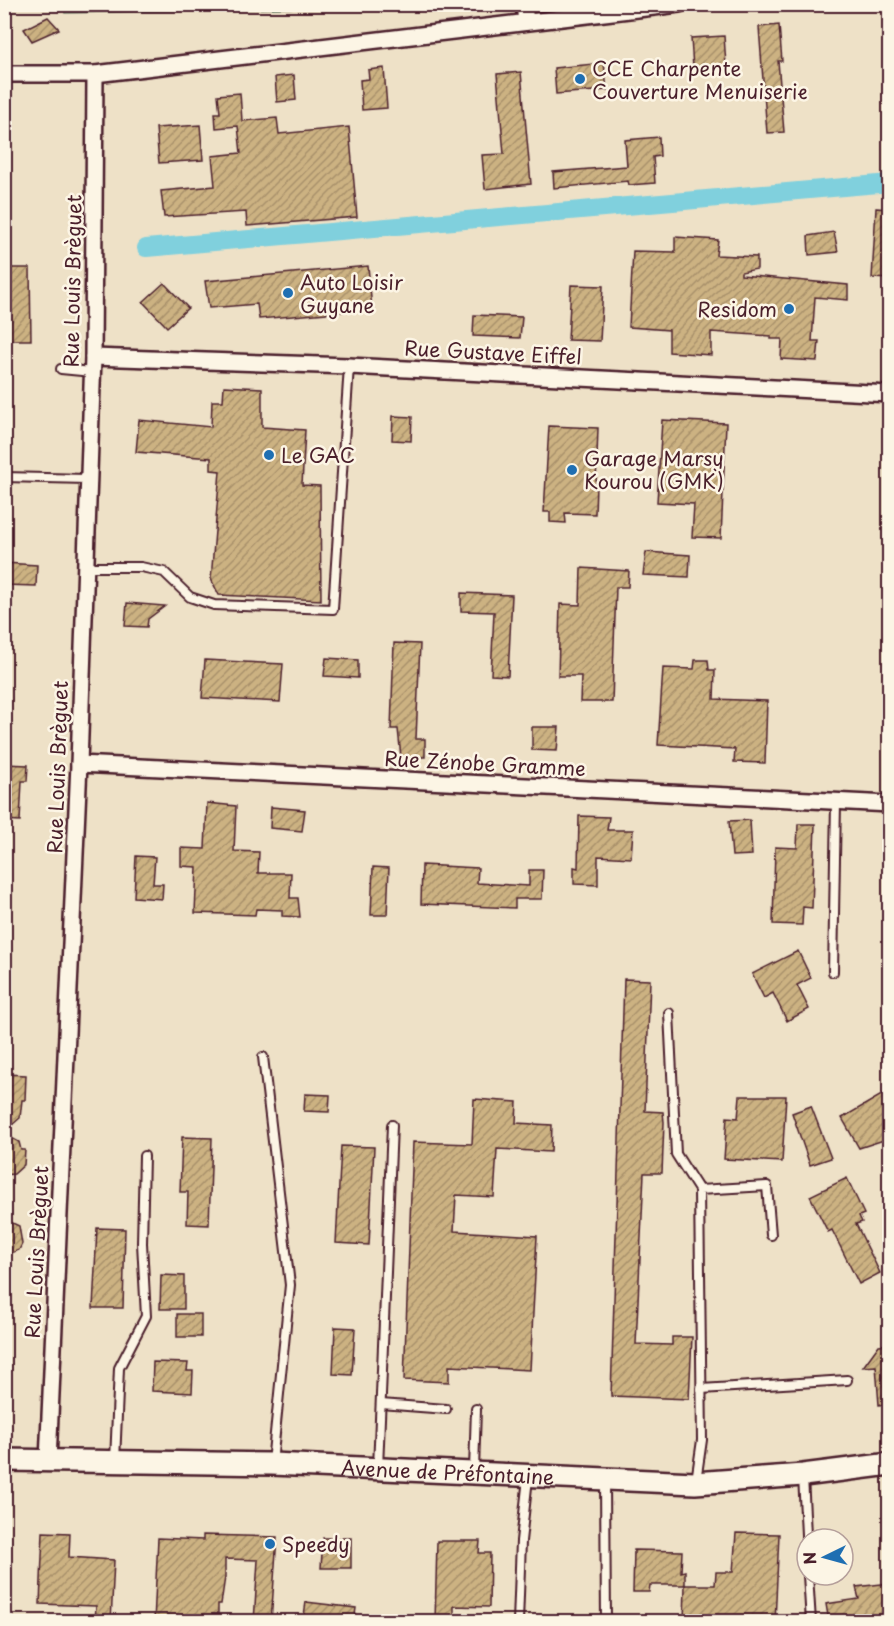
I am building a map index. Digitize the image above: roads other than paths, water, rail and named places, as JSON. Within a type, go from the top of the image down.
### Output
[{"type":"main road","name":"Avenue de Préfontaine","points":[[4,1460],[272,1464],[528,1478],[695,1483],[802,1475],[890,1464]]},
{"type":"street","points":[[524,4],[526,22]]},
{"type":"street","points":[[4,74],[94,74],[679,4]]},
{"type":"street","name":"Rue Louis Brèguet","points":[[48,1461],[79,764],[87,479],[93,364],[94,74]]},
{"type":"street","name":"Rue Gustave Eiffel","points":[[93,364],[350,366],[890,394]]},
{"type":"street","name":"Rue Zénobe Gramme","points":[[79,764],[890,804]]},
{"type":"lane","points":[[62,369],[93,364]]},
{"type":"lane","points":[[85,567],[141,567],[164,572],[190,597],[214,605],[333,609],[350,366]]},
{"type":"lane","points":[[4,477],[87,479]]},
{"type":"lane","points":[[833,972],[836,802]]},
{"type":"lane","points":[[669,1013],[676,1154],[699,1190],[702,1440],[695,1483]]},
{"type":"lane","points":[[263,1057],[290,1285],[272,1464]]},
{"type":"lane","points":[[378,1470],[392,1125]]},
{"type":"lane","points":[[115,1462],[119,1368],[146,1316],[142,1243],[144,1156]]},
{"type":"lane","points":[[699,1190],[767,1186],[771,1235]]},
{"type":"lane","points":[[701,1389],[847,1380]]},
{"type":"lane","points":[[381,1404],[446,1409]]},
{"type":"lane","points":[[474,1475],[476,1408]]},
{"type":"lane","points":[[802,1475],[805,1527]]},
{"type":"lane","points":[[518,1622],[521,1541],[528,1478]]},
{"type":"lane","points":[[605,1480],[606,1622]]},
{"type":"lane","points":[[809,1587],[811,1622]]},
{"type":"waterway","points":[[146,248],[890,183]]},
{"type":"place","name":"CCE Charpente Couverture Menuiserie","points":[[580,79]]},
{"type":"place","name":"Auto Loisir Guyane","points":[[288,293]]},
{"type":"place","name":"Residom","points":[[789,309]]},
{"type":"place","name":"Le GAC","points":[[269,455]]},
{"type":"place","name":"Garage Marsy Kourou (GMK)","points":[[572,470]]},
{"type":"place","name":"Speedy","points":[[270,1544]]}]
